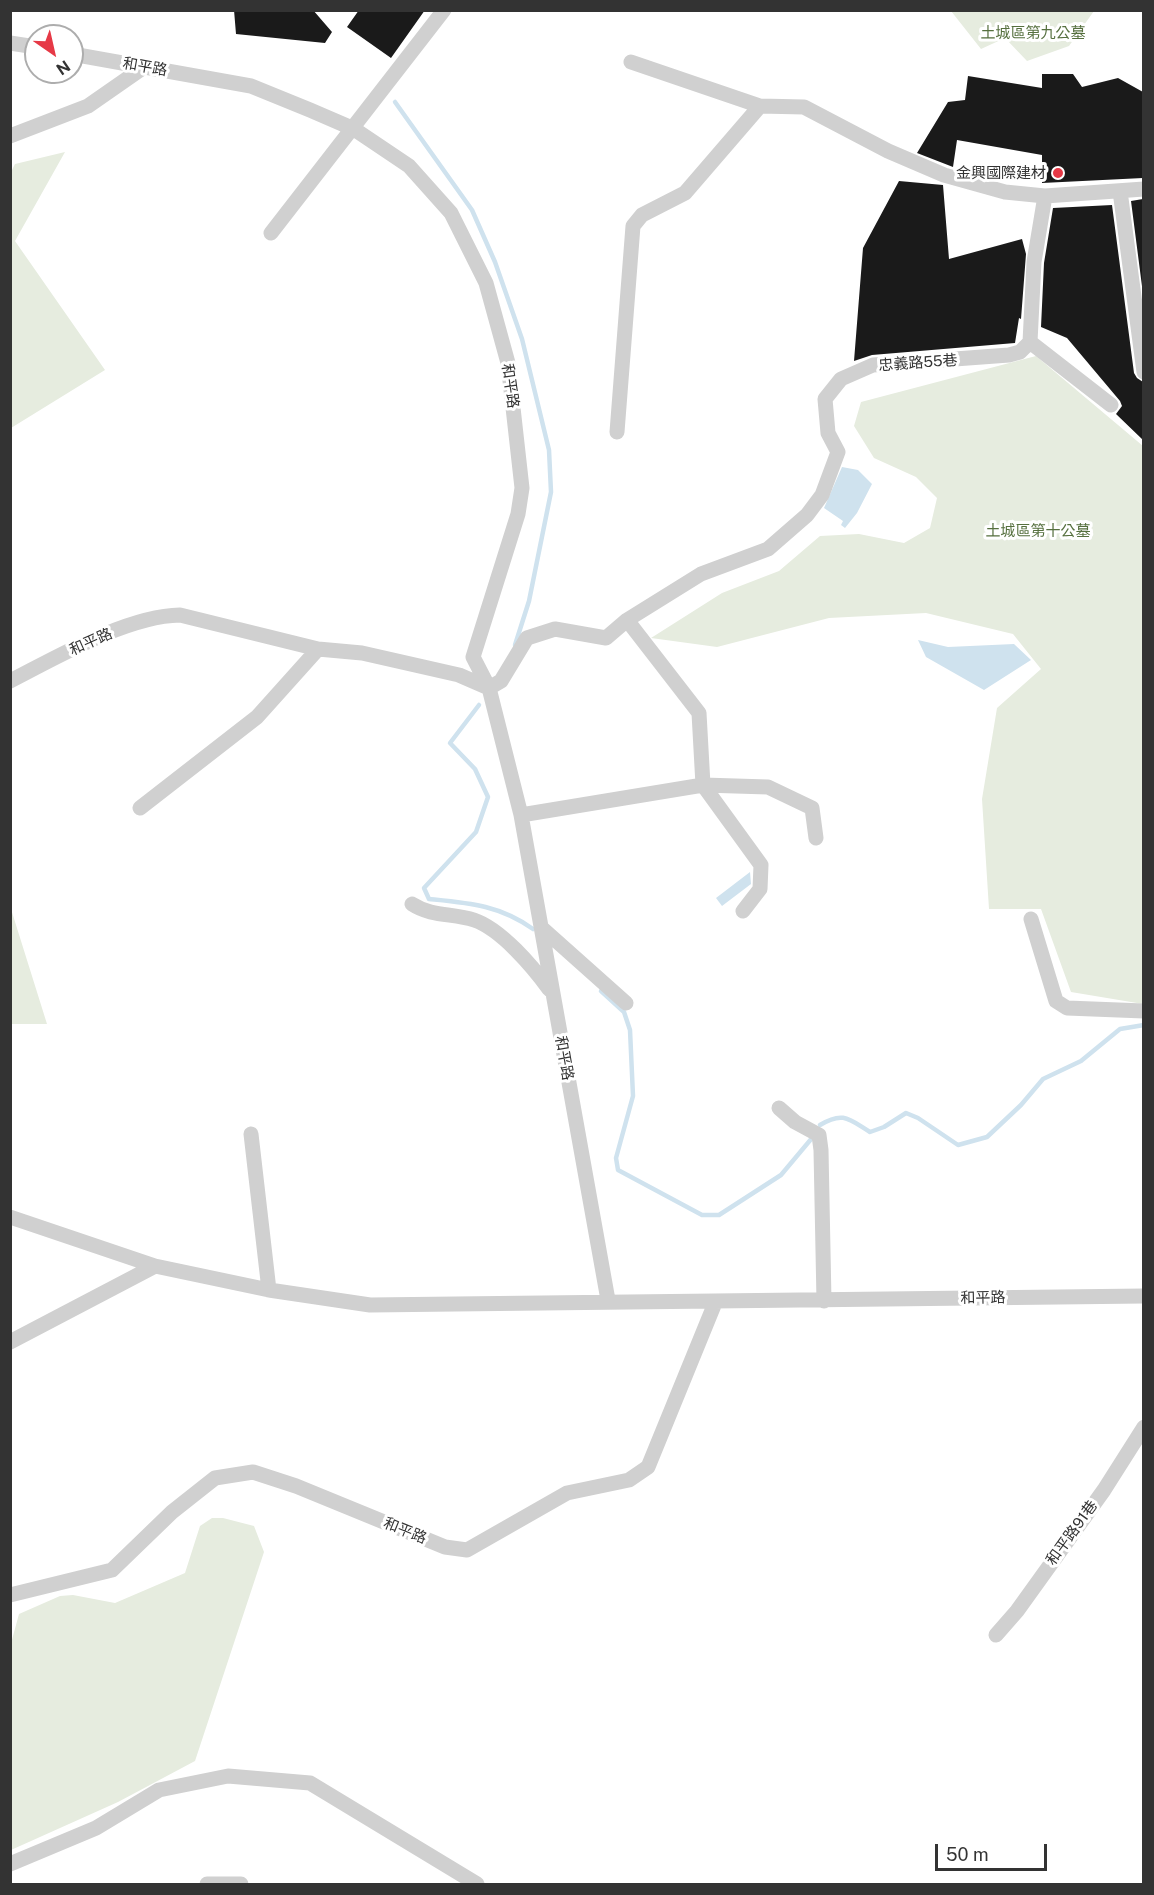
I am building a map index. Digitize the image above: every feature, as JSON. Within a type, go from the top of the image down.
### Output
[{"type":"street","points":[[271,233],[354,129],[444,10]]},
{"type":"street","name":"和平路","points":[[84,56],[251,86],[354,129],[409,166],[451,213],[486,283],[507,363],[522,488],[518,514],[473,657],[489,688],[521,815],[608,1300]]},
{"type":"street","points":[[631,63],[760,106],[804,107],[888,151],[944,175],[1005,192],[1045,196],[1143,189]]},
{"type":"street","points":[[10,136],[88,106],[144,67]]},
{"type":"street","points":[[617,432],[633,226],[642,215],[686,193],[760,106]]},
{"type":"street","points":[[1120,191],[1143,372]]},
{"type":"street","points":[[1045,196],[1034,262],[1030,342],[1111,405]]},
{"type":"street","name":"忠義路55巷","points":[[489,688],[501,681],[527,638],[555,629],[606,638],[627,620],[701,574],[768,549],[807,515],[822,495],[836,460],[838,452],[828,433],[824,416],[825,399],[841,379],[873,365],[1009,356],[1020,352],[1030,342]]},
{"type":"street","name":"和平路","points":[[10,681],[52,659],[130,625],[159,615],[180,615],[318,649],[362,653],[459,675],[489,688]]},
{"type":"street","points":[[627,620],[699,713],[703,785],[761,865],[760,889],[743,911]]},
{"type":"street","points":[[140,808],[256,717],[318,649]]},
{"type":"street","points":[[521,815],[703,785],[768,787],[812,808],[816,838]]},
{"type":"street","points":[[412,904],[424,912],[475,920],[495,932],[538,974],[551,992]]},
{"type":"street","points":[[1031,919],[1056,1001],[1067,1008],[1143,1011]]},
{"type":"street","points":[[543,929],[626,1003]]},
{"type":"street","points":[[779,1108],[795,1122],[819,1135],[824,1301]]},
{"type":"street","points":[[251,1134],[269,1290]]},
{"type":"street","name":"和平路","points":[[10,1217],[155,1266],[269,1290],[370,1305],[608,1300],[714,1303],[1143,1296]]},
{"type":"street","points":[[10,1342],[155,1266]]},
{"type":"street","name":"和平路","points":[[10,1595],[112,1570],[171,1512],[215,1478],[253,1472],[296,1486],[445,1547],[467,1550],[567,1493],[629,1480],[648,1467],[714,1303]]},
{"type":"street","name":"和平路91巷","points":[[996,1635],[1017,1611],[1104,1490],[1143,1427]]},
{"type":"street","points":[[10,1864],[96,1828],[159,1790],[228,1776],[310,1783],[477,1884]]},
{"type":"street","points":[[207,1884],[241,1884]]},
{"type":"green space","name":"土城區第九公墓","points":[[951,11],[1094,11],[1069,46],[1027,61],[1005,38],[981,49]]},
{"type":"green space","points":[[65,152],[15,241],[105,370],[11,428],[11,172],[15,164]]},
{"type":"green space","name":"土城區第十公墓","points":[[1036,356],[1143,446],[1143,1004],[1071,992],[1041,909],[989,909],[982,799],[997,708],[1041,669],[1013,634],[926,613],[829,618],[717,647],[651,638],[722,593],[779,571],[820,536],[859,534],[904,543],[930,528],[937,498],[916,477],[874,458],[854,426],[861,402]]},
{"type":"green space","points":[[11,909],[47,1024],[11,1024]]},
{"type":"green space","points":[[212,1518],[223,1518],[254,1526],[264,1552],[195,1761],[118,1802],[11,1850],[10,1647],[19,1614],[60,1596],[73,1595],[115,1603],[185,1573],[200,1526]]},
{"type":"water","points":[[842,467],[858,470],[872,484],[857,513],[845,528],[841,525],[843,521],[824,508]]},
{"type":"water","points":[[918,640],[948,647],[1014,644],[1031,660],[984,690],[926,657]]},
{"type":"water","points":[[750,872],[751,884],[722,906],[716,898]]},
{"type":"building","points":[[234,10],[313,10],[332,32],[325,43],[236,34]]},
{"type":"building","points":[[359,10],[425,10],[391,58],[347,27]]},
{"type":"building","points":[[1042,74],[1073,74],[1082,87],[1118,78],[1143,92],[1143,178],[1042,183],[1042,155],[957,140],[953,167],[917,153],[948,102],[965,100],[968,76],[1042,88]]},
{"type":"building","points":[[899,181],[943,185],[949,259],[1022,239],[1026,254],[1021,319],[1019,318],[1015,343],[872,355],[854,361],[863,248]]},
{"type":"building","points":[[1143,199],[1143,294],[1131,201]]},
{"type":"building","points":[[1112,205],[1134,373],[1143,382],[1143,440],[1116,414],[1122,406],[1120,401],[1067,338],[1041,327],[1044,263],[1053,208]]},
{"type":"waterway","points":[[395,102],[472,210],[495,262],[522,339],[549,450],[551,492],[529,601],[515,645]]},
{"type":"waterway","points":[[479,705],[450,743],[475,769],[488,797],[476,832],[424,888],[429,899],[483,906],[508,915],[533,929]]},
{"type":"waterway","points":[[601,991],[624,1012],[630,1030],[633,1096],[616,1158],[618,1170],[702,1215],[719,1215],[781,1175],[812,1138]]},
{"type":"waterway","points":[[820,1125],[835,1118],[846,1118],[870,1132],[884,1127],[906,1113],[918,1118],[958,1145],[987,1137],[1021,1105],[1043,1079],[1081,1061],[1120,1029],[1144,1025]]},
{"type":"place","name":"金興國際建材","points":[[1058,173]]}]
